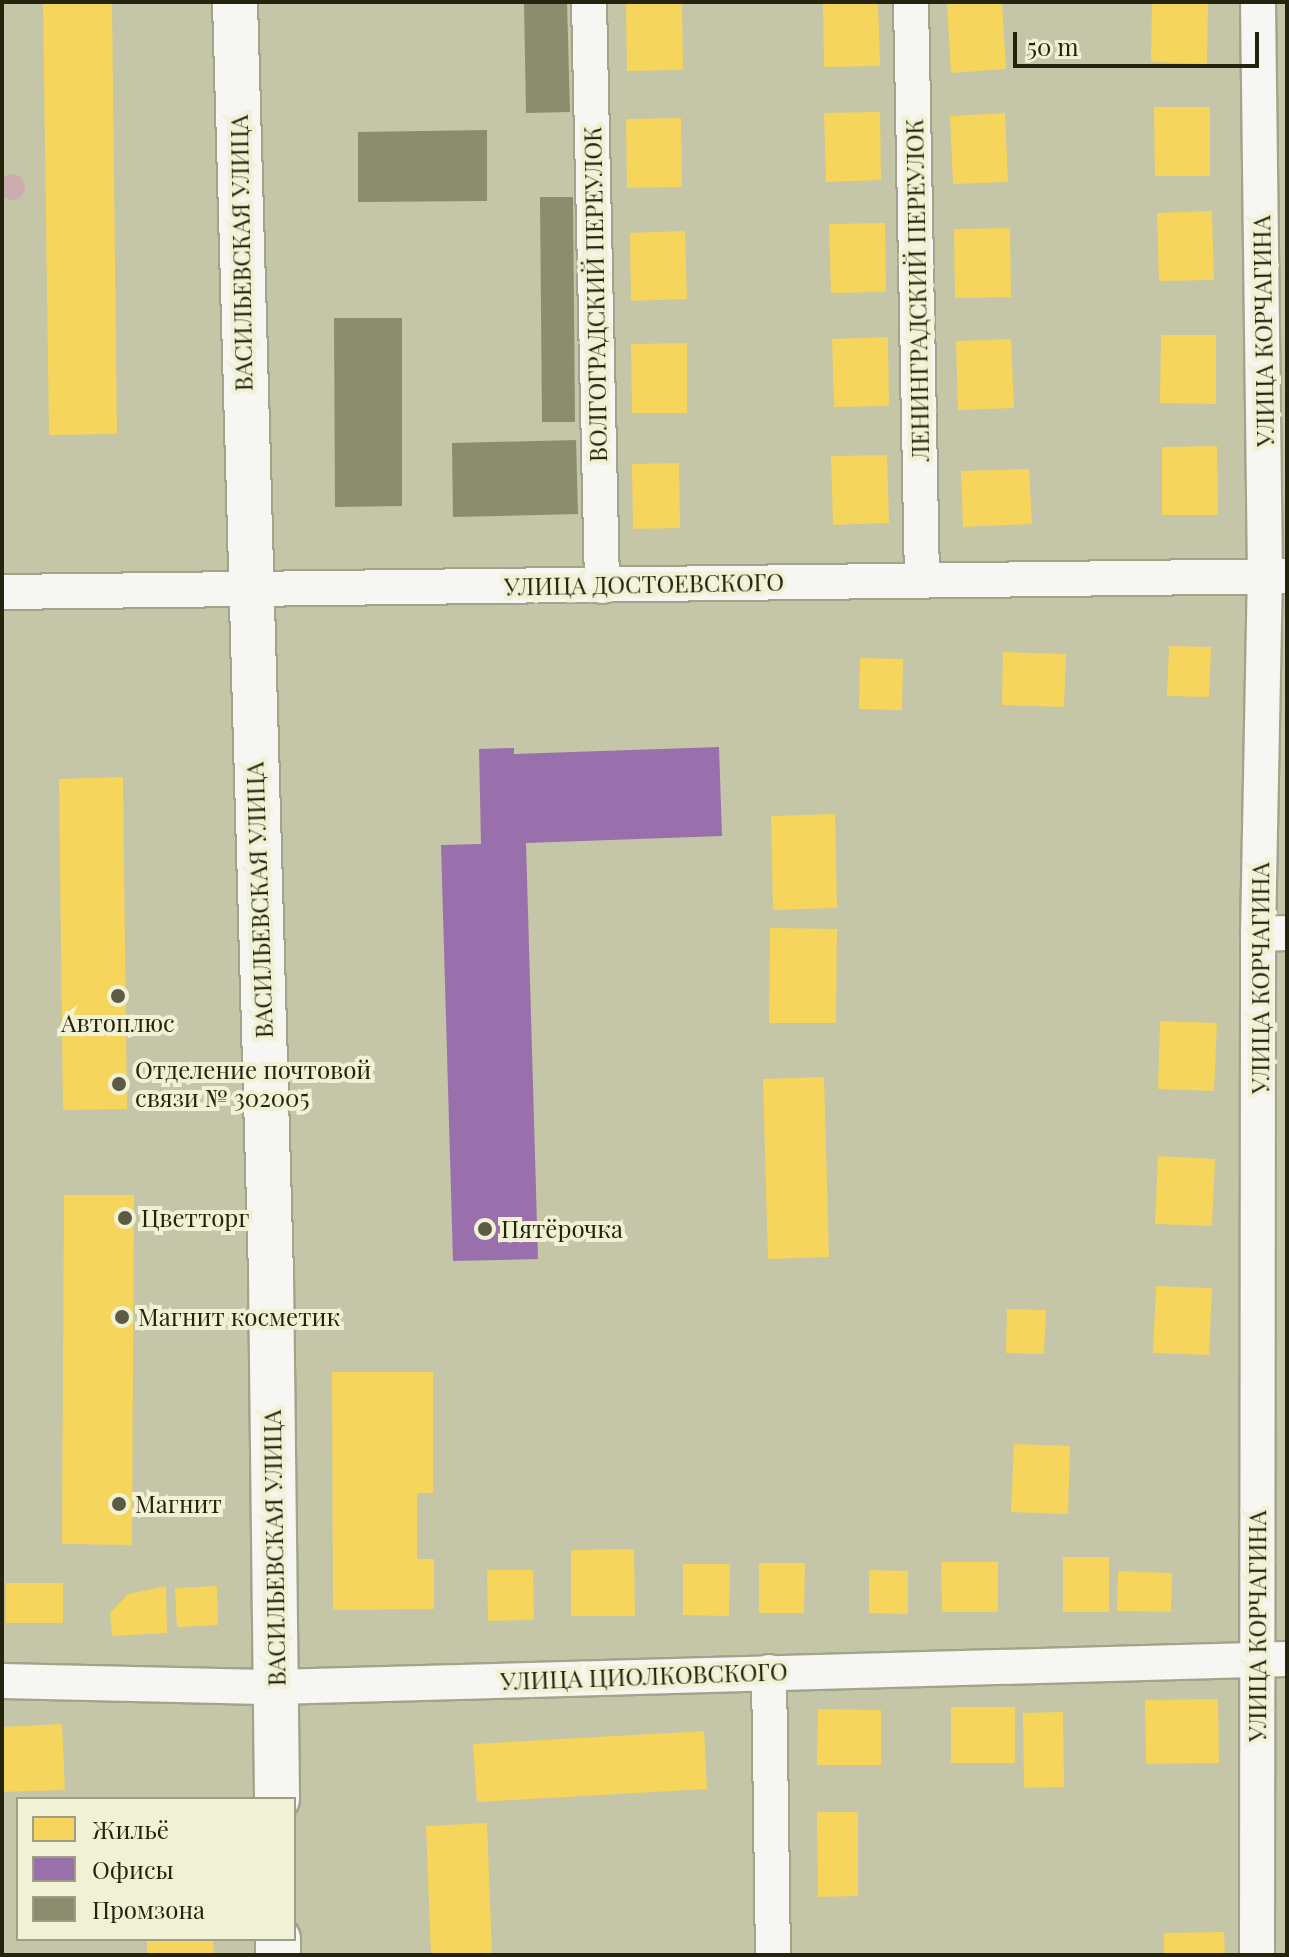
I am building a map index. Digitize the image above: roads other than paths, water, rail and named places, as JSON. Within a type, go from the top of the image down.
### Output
[{"type":"main road","name":"ВАСИЛЬЕВСКАЯ УЛИЦА","points":[[235,2],[249,586],[271,1275],[277,1797]]},
{"type":"street","name":"ВОЛГОГРАДСКИЙ ПЕРЕУЛОК","points":[[589,2],[602,586]]},
{"type":"street","name":"ЛЕНИНГРАДСКИЙ ПЕРЕУЛОК","points":[[911,2],[922,578]]},
{"type":"street","name":"УЛИЦА КОРЧАГИНА","points":[[1257,1955],[1271,1659],[1276,576],[1274,216],[1258,2]]},
{"type":"street","name":"УЛИЦА ДОСТОЕВСКОГО","points":[[2,592],[249,586],[602,586],[922,578],[1276,576]]},
{"type":"street","name":"УЛИЦА ЦИОЛКОВСКОГО","points":[[2,1681],[275,1687],[1271,1659]]},
{"type":"street","points":[[769,1672],[773,1955]]},
{"type":"place","name":"Автоплюс","points":[[118,996]]},
{"type":"place","name":"Отделение почтовой связи № 302005","points":[[119,1084]]},
{"type":"place","name":"Цветторг","points":[[125,1218]]},
{"type":"place","name":"Пятёрочка","points":[[485,1229]]},
{"type":"place","name":"Магнит косметик","points":[[122,1317]]},
{"type":"place","name":"Магнит","points":[[119,1504]]}]
